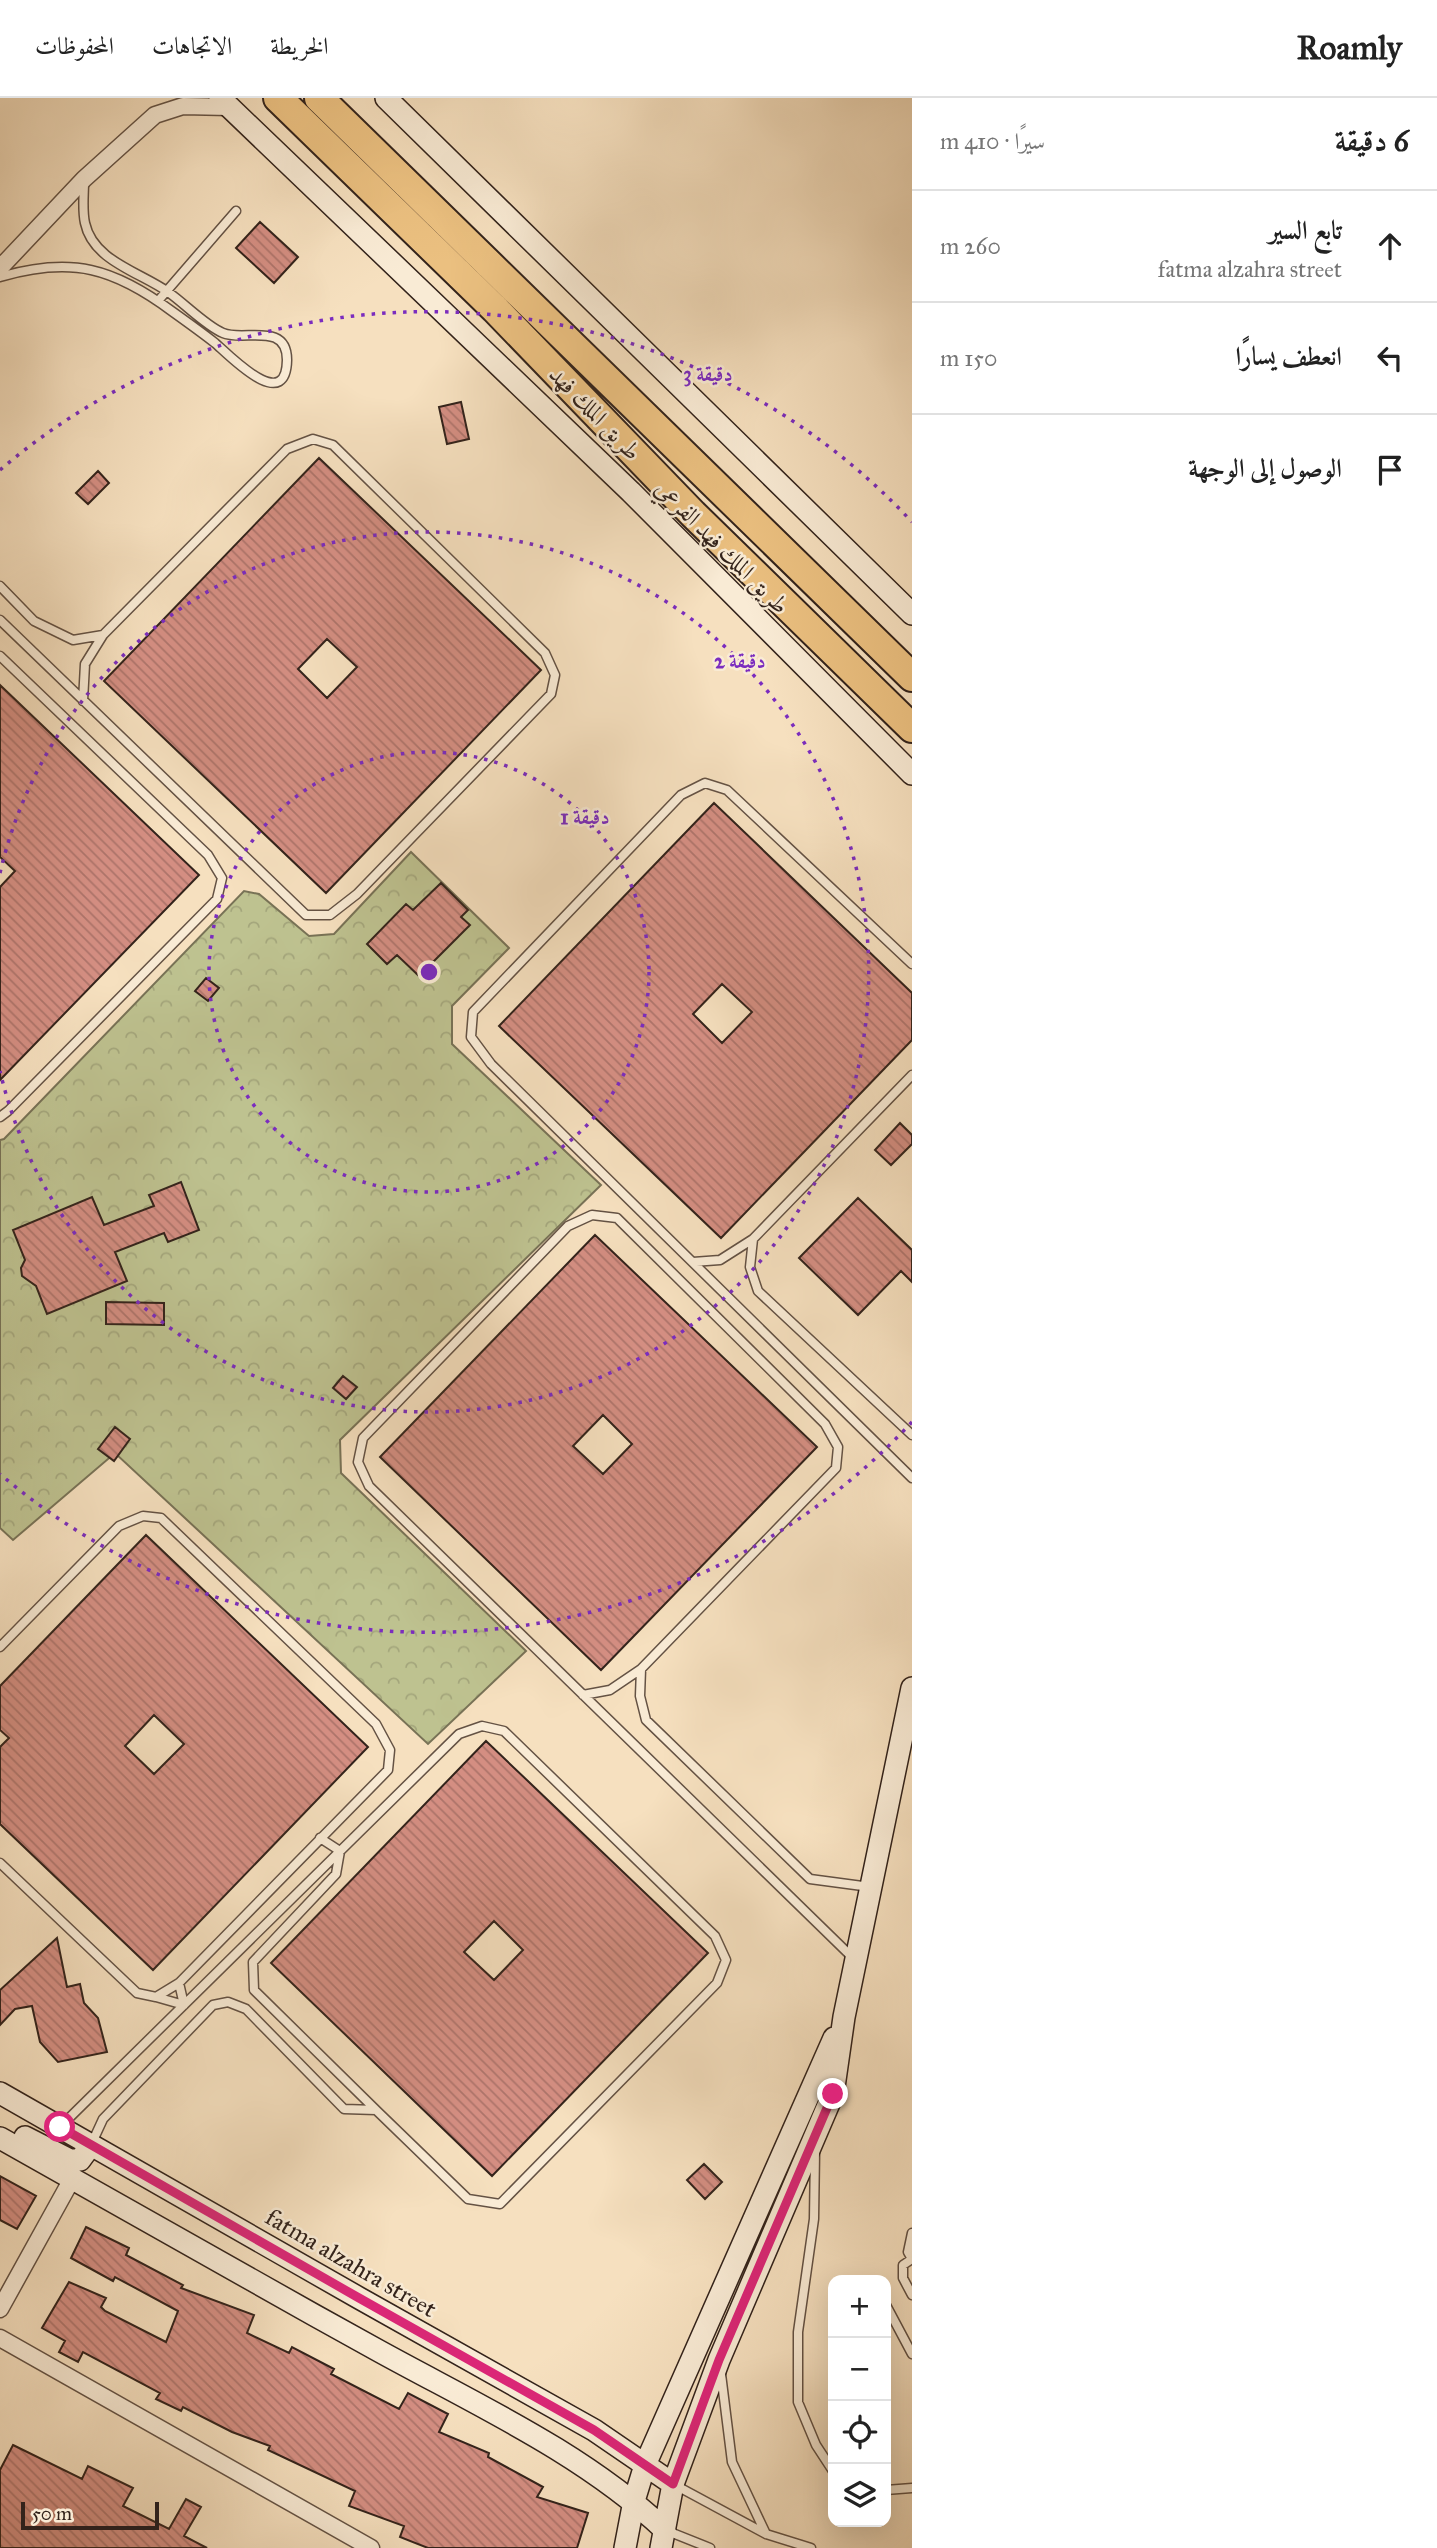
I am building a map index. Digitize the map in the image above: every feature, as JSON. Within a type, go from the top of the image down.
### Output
[{"type":"highway","name":"طريق الملك فهد","points":[[278,98],[495,309],[693,514],[912,727]]},
{"type":"highway","name":"طريق الملك فهد","points":[[319,98],[912,677]]},
{"type":"street","points":[[386,98],[912,614]]},
{"type":"street","points":[[0,268],[84,179],[155,115],[183,106],[225,103]]},
{"type":"street","name":"طريق الملك فهد الفرعي","points":[[225,103],[631,492],[912,774]]},
{"type":"street","points":[[663,2539],[673,2484],[719,2360],[833,2094],[855,1960],[912,1688]]},
{"type":"street","points":[[625,2548],[634,2501],[645,2465],[844,2017]]},
{"type":"street","name":"fatma alzahra street","points":[[0,2092],[594,2430],[673,2484]]},
{"type":"street","points":[[0,2128],[23,2136],[71,2160],[80,2160],[91,2144]]},
{"type":"street","points":[[0,2138],[564,2453],[634,2501],[663,2539]]},
{"type":"street","points":[[0,2309],[72,2179]]},
{"type":"street","points":[[0,2338],[371,2548]]},
{"type":"lane","points":[[0,277],[25,270],[83,267],[125,280],[158,300],[263,382],[272,383],[285,373],[285,349],[276,338],[265,335],[224,334],[167,290],[124,267],[92,241],[83,214],[84,179]]},
{"type":"lane","points":[[158,300],[236,211]]},
{"type":"lane","points":[[216,344],[224,334]]},
{"type":"lane","points":[[0,620],[83,701],[306,915],[330,915],[357,894],[551,694],[555,675],[545,653],[333,445],[313,439],[287,449],[103,635],[85,664],[83,701]]},
{"type":"lane","points":[[0,586],[34,621],[73,640],[103,635]]},
{"type":"lane","points":[[0,656],[208,855],[222,878],[216,899],[0,1117]]},
{"type":"lane","points":[[912,964],[727,790],[705,783],[681,795],[474,1012],[471,1037],[491,1064],[912,1478]]},
{"type":"lane","points":[[693,1262],[720,1260],[753,1239],[912,1074]]},
{"type":"lane","points":[[583,1695],[610,1690],[641,1669],[836,1468],[838,1447],[825,1424],[617,1218],[592,1215],[568,1226],[363,1438],[358,1462],[369,1486],[583,1695],[855,1960]]},
{"type":"lane","points":[[753,1239],[751,1267],[758,1292],[912,1435]]},
{"type":"lane","points":[[0,1647],[119,1526],[143,1516],[160,1518],[376,1724],[390,1750],[388,1769],[179,1983],[156,1997]]},
{"type":"lane","points":[[641,1669],[640,1696],[646,1720],[810,1879],[870,1888]]},
{"type":"lane","points":[[60,2127],[340,1851],[459,1734],[482,1726],[504,1731],[715,1936],[726,1960],[717,1983],[500,2204],[468,2199],[254,1990],[253,1962],[336,1874],[340,1851]]},
{"type":"lane","points":[[320,1838],[340,1851]]},
{"type":"lane","points":[[0,1863],[137,1993],[184,2005],[179,1983]]},
{"type":"lane","points":[[91,2144],[103,2119],[213,2006],[228,2002],[246,2009],[344,2109],[376,2110]]},
{"type":"lane","points":[[816,2134],[814,2219],[798,2332],[798,2402],[816,2445],[828,2464]]},
{"type":"lane","points":[[912,2233],[908,2252],[912,2259],[903,2265],[903,2278],[912,2295]]},
{"type":"lane","points":[[891,2314],[912,2354]]},
{"type":"lane","points":[[719,2360],[732,2462],[766,2534]]},
{"type":"lane","points":[[673,2484],[766,2534],[811,2548]]},
{"type":"lane","points":[[891,2490],[912,2488]]},
{"type":"lane","points":[[663,2539],[710,2548]]},
{"type":"green space","points":[[411,852],[509,948],[452,1006],[452,1044],[601,1185],[340,1440],[341,1473],[526,1651],[428,1744],[115,1453],[13,1540],[0,1528],[0,1140],[4,1139],[244,891],[259,894],[309,936],[334,934]]},
{"type":"building","points":[[260,222],[298,257],[274,283],[236,248]]},
{"type":"building","points":[[461,402],[469,439],[447,444],[439,407]]},
{"type":"building","points":[[319,458],[541,670],[326,893],[104,681]],"holes":[[[327,639],[357,667],[327,698],[298,669]]]},
{"type":"building","points":[[98,471],[109,483],[88,504],[76,493]]},
{"type":"building","points":[[0,685],[199,875],[0,1080],[0,887],[15,871],[0,857]]},
{"type":"building","points":[[714,803],[912,993],[912,1040],[721,1238],[499,1026]],"holes":[[[722,984],[752,1012],[722,1043],[693,1014]]]},
{"type":"building","points":[[441,883],[468,910],[461,917],[470,925],[419,976],[397,955],[387,964],[367,944],[406,904],[413,910]]},
{"type":"building","points":[[206,978],[219,988],[208,1001],[195,991]]},
{"type":"building","points":[[900,1123],[912,1135],[912,1144],[891,1165],[875,1150]]},
{"type":"building","points":[[181,1182],[199,1230],[168,1242],[164,1233],[115,1252],[127,1281],[47,1314],[36,1286],[22,1276],[21,1268],[25,1260],[13,1230],[92,1197],[104,1225],[154,1206],[149,1195]]},
{"type":"building","points":[[858,1198],[912,1250],[912,1282],[901,1271],[858,1315],[799,1258]]},
{"type":"building","points":[[595,1235],[817,1447],[601,1670],[380,1457]],"holes":[[[603,1415],[632,1444],[603,1474],[573,1446]]]},
{"type":"building","points":[[106,1302],[164,1303],[164,1325],[106,1324]]},
{"type":"building","points":[[343,1376],[357,1387],[346,1399],[333,1388]]},
{"type":"building","points":[[115,1427],[130,1439],[114,1461],[98,1449]]},
{"type":"building","points":[[146,1535],[368,1747],[153,1970],[0,1824],[0,1747],[9,1738],[0,1730],[0,1686]],"holes":[[[154,1715],[184,1744],[154,1774],[125,1746]]]},
{"type":"building","points":[[486,1741],[708,1953],[492,2176],[271,1963]],"holes":[[[494,1921],[523,1950],[494,1980],[464,1952]]]},
{"type":"building","points":[[57,1938],[67,1987],[80,1984],[84,2003],[98,2018],[107,2052],[58,2062],[40,2042],[32,2006],[15,2009],[0,2025],[0,1990]]},
{"type":"building","points":[[704,2164],[722,2182],[705,2199],[687,2180]]},
{"type":"building","points":[[0,2176],[36,2196],[17,2229],[0,2220]]},
{"type":"building","points":[[86,2227],[129,2248],[126,2255],[183,2285],[181,2288],[254,2315],[247,2333],[289,2353],[292,2347],[334,2369],[331,2374],[399,2409],[408,2393],[448,2414],[439,2432],[489,2453],[488,2457],[543,2487],[537,2497],[588,2513],[577,2548],[428,2548],[400,2537],[404,2526],[349,2506],[355,2491],[268,2450],[270,2446],[232,2432],[183,2407],[181,2411],[156,2399],[160,2393],[83,2352],[78,2362],[59,2352],[65,2341],[42,2328],[69,2282],[106,2298],[101,2307],[105,2311],[166,2342],[178,2311],[115,2277],[113,2281],[71,2258]]},
{"type":"building","points":[[13,2445],[82,2479],[88,2466],[133,2488],[123,2506],[169,2529],[186,2499],[201,2507],[184,2536],[207,2548],[0,2548],[0,2470]]},
{"type":"route","points":[[60,2127],[594,2430],[673,2484],[719,2360],[833,2094]]}]
